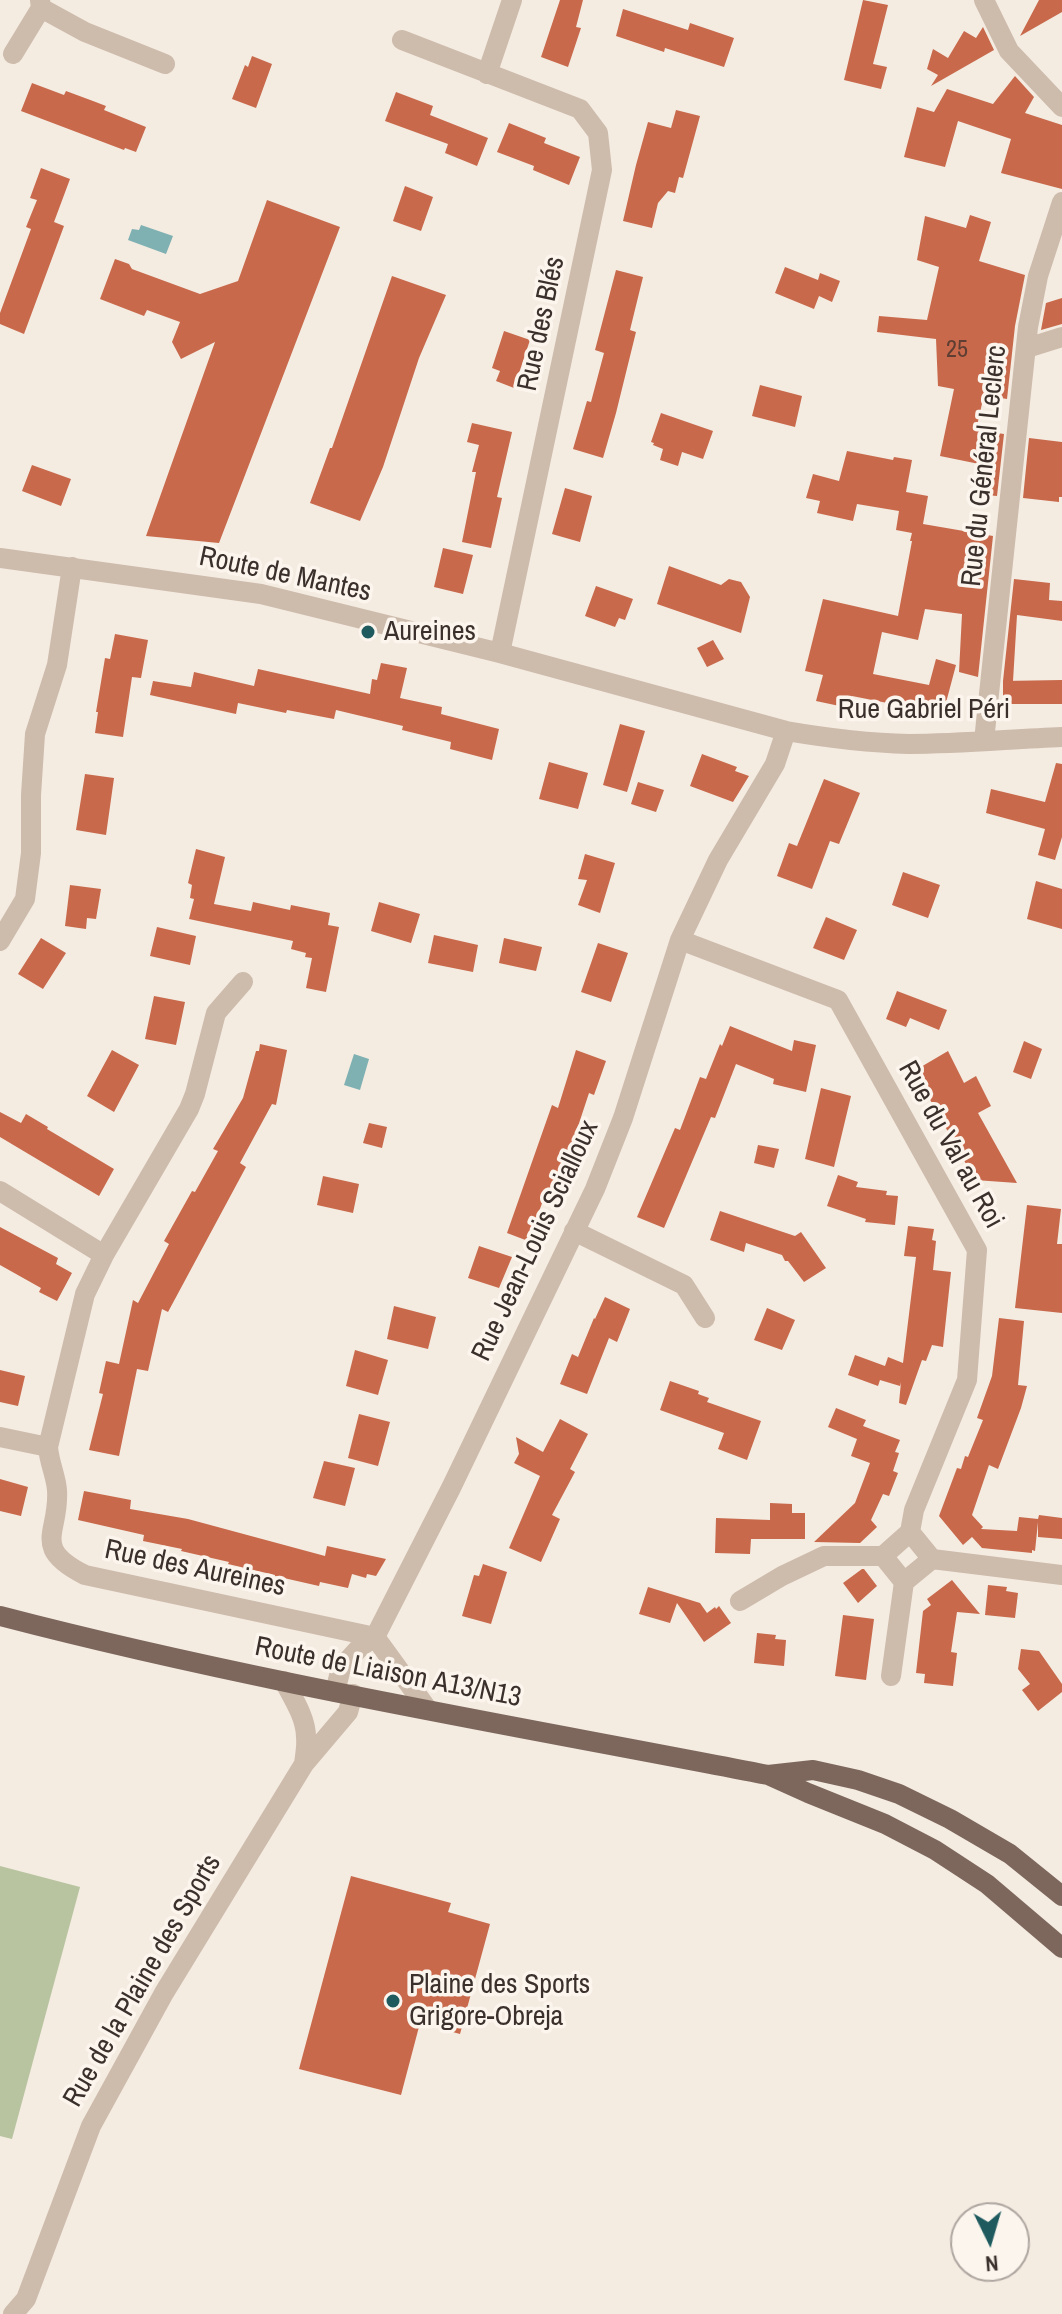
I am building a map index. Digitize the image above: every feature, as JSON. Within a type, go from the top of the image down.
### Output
[{"type":"main road","name":"Route de Liaison A13/N13","points":[[0,1616],[94,1640],[284,1681],[768,1775]]},
{"type":"main road","points":[[768,1775],[813,1770],[858,1780],[899,1794],[1010,1854],[1062,1896]]},
{"type":"main road","points":[[768,1775],[885,1824],[935,1850],[987,1884],[1062,1948]]},
{"type":"street","points":[[487,74],[512,0]]},
{"type":"street","points":[[984,0],[1009,51],[1062,107]]},
{"type":"street","points":[[13,54],[40,4],[85,32],[165,64]]},
{"type":"street","name":"Rue des Blés","points":[[402,40],[580,109],[598,133],[602,170],[500,653]]},
{"type":"street","name":"Rue du Général Leclerc","points":[[984,741],[1028,327],[1038,276],[1062,202]]},
{"type":"street","points":[[1027,348],[1062,337]]},
{"type":"street","name":"Route de Mantes","points":[[0,558],[261,594],[500,653],[786,731]]},
{"type":"street","points":[[0,941],[25,899],[31,853],[35,734],[57,665],[72,567]]},
{"type":"street","name":"Rue Gabriel Péri","points":[[786,731],[853,741],[908,744],[1062,737]]},
{"type":"street","name":"Rue Jean-Louis Scialloux","points":[[344,1693],[341,1668],[361,1646],[375,1637],[451,1488],[610,1155],[680,940],[718,860],[775,764],[786,731]]},
{"type":"street","name":"Rue du Val au Roi","points":[[680,940],[838,1000],[977,1250],[967,1380],[914,1510],[910,1532]]},
{"type":"street","name":"Rue des Aureines","points":[[243,982],[216,1013],[189,1109],[104,1255],[85,1294],[48,1447],[57,1491],[50,1537],[53,1549],[70,1567],[85,1575],[375,1637]]},
{"type":"street","points":[[0,1191],[104,1255]]},
{"type":"street","points":[[574,1231],[684,1285],[705,1318]]},
{"type":"street","points":[[0,1437],[48,1447]]},
{"type":"street","points":[[740,1601],[824,1556],[883,1556],[910,1532],[932,1559],[1062,1575]]},
{"type":"street","points":[[883,1556],[904,1582]]},
{"type":"street","points":[[891,1676],[904,1582],[932,1559]]},
{"type":"street","points":[[375,1637],[428,1710]]},
{"type":"street","points":[[284,1681],[305,1727],[304,1764]]},
{"type":"street","points":[[304,1764],[348,1712],[344,1693]]},
{"type":"street","name":"Rue de la Plaine des Sports","points":[[13,2314],[26,2299],[91,2126],[164,1993],[304,1764]]},
{"type":"green space","points":[[0,1866],[80,1887],[12,2139],[0,2136]]},
{"type":"water","points":[[141,225],[173,236],[166,254],[128,240],[132,229],[139,230]]},
{"type":"water","points":[[354,1054],[369,1059],[360,1090],[344,1085]]},
{"type":"building","points":[[560,0],[583,0],[576,27],[581,28],[568,67],[541,57]]},
{"type":"building","points":[[863,0],[888,5],[873,64],[887,67],[881,89],[844,80]]},
{"type":"building","points":[[1039,0],[1062,0],[1062,12],[1020,36]]},
{"type":"building","points":[[623,9],[688,30],[690,23],[734,38],[724,67],[616,36]]},
{"type":"building","points":[[983,27],[994,50],[931,86],[938,75],[927,69],[933,49],[948,58],[964,31],[976,38]]},
{"type":"building","points":[[252,56],[272,64],[256,108],[232,99],[245,65],[248,67]]},
{"type":"building","points":[[1015,76],[1034,97],[1025,113],[1062,125],[1062,189],[1001,173],[1011,139],[958,121],[945,167],[904,157],[917,107],[934,112],[947,89],[993,104]]},
{"type":"building","points":[[32,83],[64,95],[66,91],[106,106],[104,110],[146,127],[136,152],[21,111]]},
{"type":"building","points":[[396,92],[433,106],[430,115],[488,138],[477,166],[445,153],[448,144],[385,121]]},
{"type":"building","points":[[676,110],[700,116],[683,178],[679,177],[675,193],[668,191],[658,203],[652,228],[623,221],[648,122],[671,128]]},
{"type":"building","points":[[509,123],[546,138],[544,143],[580,157],[569,185],[533,170],[534,166],[497,152]]},
{"type":"building","points":[[41,168],[70,179],[54,222],[64,226],[24,334],[0,324],[0,313],[31,229],[26,227],[37,200],[30,198]]},
{"type":"building","points":[[405,186],[433,197],[421,231],[393,221]]},
{"type":"building","points":[[267,200],[340,227],[219,543],[146,536],[215,342],[181,359],[172,342],[180,322],[147,310],[144,316],[100,299],[115,259],[129,264],[132,269],[200,294],[238,281]]},
{"type":"building","points":[[970,215],[991,222],[979,261],[1025,275],[1015,326],[1007,399],[984,395],[976,430],[1004,434],[997,496],[986,495],[989,466],[940,456],[954,389],[938,386],[936,339],[877,332],[879,316],[927,320],[939,267],[917,260],[925,216],[966,228]]},
{"type":"building","points":[[785,267],[818,280],[820,273],[840,281],[832,302],[819,296],[814,309],[775,293]]},
{"type":"building","points":[[616,270],[643,277],[630,330],[636,332],[603,458],[573,449],[587,401],[591,402],[604,353],[595,350]]},
{"type":"building","points":[[392,276],[446,295],[419,358],[383,467],[360,521],[310,503]]},
{"type":"building","points":[[1062,298],[1062,324],[1041,330],[1046,303]]},
{"type":"building","points":[[504,331],[530,340],[514,388],[496,381],[500,371],[492,368]]},
{"type":"building","points":[[760,385],[802,396],[795,427],[752,416]]},
{"type":"building","points":[[661,413],[713,431],[703,459],[682,452],[678,466],[660,460],[663,449],[651,442]]},
{"type":"building","points":[[472,423],[512,432],[497,497],[502,498],[491,548],[462,542],[479,445],[467,442]]},
{"type":"building","points":[[1029,438],[1062,442],[1062,497],[1059,497],[1059,502],[1023,498]]},
{"type":"building","points":[[847,451],[893,460],[894,457],[912,460],[906,492],[928,496],[923,524],[993,536],[978,677],[959,672],[962,614],[925,609],[918,640],[882,632],[873,674],[929,685],[936,659],[956,665],[943,714],[852,696],[849,708],[816,701],[823,675],[805,671],[823,599],[898,616],[912,541],[912,533],[896,530],[899,511],[857,504],[853,521],[817,513],[820,501],[806,498],[813,474],[839,481]]},
{"type":"building","points":[[32,465],[71,479],[61,506],[22,491]]},
{"type":"building","points":[[565,488],[592,496],[580,542],[552,534]]},
{"type":"building","points":[[443,548],[473,555],[463,594],[434,587]]},
{"type":"building","points":[[669,566],[721,585],[729,579],[741,582],[750,597],[741,633],[657,604]]},
{"type":"building","points":[[1014,579],[1050,583],[1049,600],[1062,601],[1062,621],[1017,615],[1013,681],[1003,681]]},
{"type":"building","points":[[596,586],[633,599],[625,620],[619,618],[615,627],[585,616]]},
{"type":"building","points":[[115,634],[148,640],[141,678],[132,677],[123,737],[95,733],[105,658],[110,659]]},
{"type":"building","points":[[713,640],[724,659],[707,667],[697,648]]},
{"type":"building","points":[[381,663],[407,668],[400,698],[442,707],[441,714],[499,729],[492,760],[450,749],[451,742],[402,730],[403,726],[336,710],[334,719],[238,703],[236,714],[150,695],[153,681],[191,687],[194,672],[254,686],[258,669],[370,694],[372,679],[377,680]]},
{"type":"building","points":[[1062,680],[1062,704],[1003,704],[1003,681]]},
{"type":"building","points":[[620,724],[645,731],[627,792],[603,785]]},
{"type":"building","points":[[702,754],[737,767],[735,771],[749,776],[733,802],[690,786]]},
{"type":"building","points":[[549,762],[588,773],[578,809],[539,799]]},
{"type":"building","points":[[1056,763],[1062,764],[1062,837],[1055,860],[1038,855],[1045,829],[986,813],[991,789],[1045,802]]},
{"type":"building","points":[[85,774],[114,778],[106,835],[76,830]]},
{"type":"building","points":[[824,779],[860,793],[839,844],[830,841],[812,889],[777,876],[789,843],[797,846]]},
{"type":"building","points":[[638,782],[664,790],[656,812],[631,804]]},
{"type":"building","points":[[196,849],[225,857],[214,904],[251,911],[253,902],[290,910],[291,905],[330,913],[328,925],[339,927],[326,992],[306,988],[312,958],[291,949],[293,941],[189,919],[194,899],[190,898],[192,885],[188,883]]},
{"type":"building","points":[[585,854],[615,863],[600,913],[578,905],[587,880],[578,879]]},
{"type":"building","points":[[903,872],[940,885],[928,918],[892,905]]},
{"type":"building","points":[[1036,881],[1062,889],[1062,929],[1027,919]]},
{"type":"building","points":[[70,885],[101,889],[96,919],[87,918],[86,929],[65,926]]},
{"type":"building","points":[[379,902],[420,914],[411,943],[371,931]]},
{"type":"building","points":[[826,917],[857,930],[844,960],[813,948]]},
{"type":"building","points":[[157,927],[196,936],[190,965],[150,956]]},
{"type":"building","points":[[434,935],[478,945],[473,972],[428,963]]},
{"type":"building","points":[[41,938],[66,953],[43,989],[18,974]]},
{"type":"building","points":[[504,938],[542,947],[536,971],[499,963]]},
{"type":"building","points":[[598,943],[628,953],[611,1002],[581,992]]},
{"type":"building","points":[[897,991],[947,1010],[939,1030],[910,1018],[906,1027],[886,1019]]},
{"type":"building","points":[[154,996],[185,1002],[176,1045],[145,1039]]},
{"type":"building","points":[[730,1026],[792,1051],[794,1040],[816,1045],[806,1092],[773,1084],[774,1079],[736,1064],[715,1118],[711,1117],[664,1228],[637,1217],[675,1128],[680,1130],[700,1077],[706,1079]]},
{"type":"building","points":[[1024,1041],[1042,1049],[1031,1079],[1013,1072]]},
{"type":"building","points":[[260,1044],[287,1050],[276,1105],[272,1104],[240,1163],[246,1167],[168,1312],[162,1309],[148,1371],[137,1369],[119,1456],[89,1450],[103,1394],[99,1393],[106,1361],[119,1364],[133,1300],[138,1303],[169,1244],[164,1241],[218,1151],[213,1149],[243,1098]]},
{"type":"building","points":[[112,1050],[139,1065],[114,1112],[87,1096]]},
{"type":"building","points":[[576,1050],[606,1061],[594,1095],[589,1093],[556,1193],[547,1190],[528,1241],[507,1233],[552,1105],[558,1108]]},
{"type":"building","points":[[948,1051],[964,1083],[976,1076],[991,1106],[978,1113],[1017,1183],[975,1180],[914,1071]]},
{"type":"building","points":[[821,1088],[851,1096],[834,1167],[805,1159]]},
{"type":"building","points":[[0,1112],[21,1123],[26,1114],[114,1169],[99,1196],[0,1137]]},
{"type":"building","points":[[369,1123],[387,1127],[382,1148],[363,1143]]},
{"type":"building","points":[[758,1145],[779,1149],[774,1168],[754,1163]]},
{"type":"building","points":[[838,1175],[858,1182],[856,1187],[887,1191],[886,1195],[898,1196],[895,1225],[865,1222],[866,1219],[827,1206]]},
{"type":"building","points":[[323,1176],[359,1184],[353,1213],[317,1205]]},
{"type":"building","points":[[1027,1205],[1061,1209],[1057,1244],[1062,1244],[1062,1313],[1015,1308]]},
{"type":"building","points":[[720,1211],[795,1236],[801,1232],[826,1268],[804,1282],[782,1255],[746,1243],[744,1252],[710,1240]]},
{"type":"building","points":[[908,1226],[934,1229],[933,1270],[951,1272],[943,1347],[932,1345],[926,1361],[922,1360],[906,1405],[899,1403],[901,1382],[900,1386],[880,1380],[878,1386],[848,1375],[855,1355],[885,1366],[888,1357],[903,1363],[916,1257],[904,1256]]},
{"type":"building","points":[[0,1227],[58,1258],[56,1264],[72,1273],[57,1301],[39,1292],[41,1288],[0,1265]]},
{"type":"building","points":[[479,1246],[512,1257],[499,1288],[468,1278]]},
{"type":"building","points":[[605,1297],[630,1309],[617,1342],[609,1338],[587,1394],[560,1384],[572,1354],[578,1357]]},
{"type":"building","points":[[394,1306],[436,1317],[428,1349],[387,1339]]},
{"type":"building","points":[[767,1308],[795,1320],[782,1350],[754,1340]]},
{"type":"building","points":[[999,1318],[1024,1321],[1018,1385],[1027,1386],[998,1469],[989,1465],[972,1515],[983,1527],[981,1529],[1017,1531],[1019,1517],[1038,1519],[1039,1515],[1062,1518],[1062,1539],[1038,1537],[1038,1522],[1035,1551],[1032,1550],[1032,1553],[982,1548],[972,1537],[963,1545],[939,1516],[957,1468],[961,1469],[965,1456],[968,1457],[983,1420],[977,1418],[992,1376]]},
{"type":"building","points":[[355,1350],[388,1360],[378,1395],[346,1386]]},
{"type":"building","points":[[0,1370],[25,1376],[18,1406],[0,1402]]},
{"type":"building","points":[[670,1381],[699,1391],[698,1394],[709,1398],[707,1402],[761,1421],[747,1460],[718,1449],[724,1433],[660,1410]]},
{"type":"building","points":[[836,1408],[866,1420],[863,1426],[900,1440],[893,1471],[898,1473],[889,1496],[883,1494],[871,1520],[877,1527],[860,1543],[814,1542],[855,1503],[870,1463],[851,1456],[857,1439],[828,1427]]},
{"type":"building","points":[[359,1414],[390,1422],[378,1466],[348,1458]]},
{"type":"building","points":[[560,1419],[588,1434],[570,1469],[575,1472],[552,1515],[560,1519],[541,1562],[509,1548],[540,1476],[514,1463],[519,1454],[516,1437],[543,1452]]},
{"type":"building","points":[[324,1461],[355,1468],[345,1506],[313,1498]]},
{"type":"building","points":[[0,1479],[28,1487],[21,1516],[0,1511]]},
{"type":"building","points":[[84,1491],[131,1500],[130,1509],[188,1519],[325,1556],[327,1546],[386,1559],[376,1576],[367,1574],[366,1578],[352,1574],[348,1588],[320,1582],[319,1586],[143,1541],[144,1535],[78,1520]]},
{"type":"building","points":[[770,1503],[792,1504],[792,1513],[805,1513],[805,1539],[751,1539],[750,1554],[715,1553],[716,1518],[770,1520]]},
{"type":"building","points":[[483,1564],[507,1572],[491,1624],[462,1616],[474,1575],[479,1576]]},
{"type":"building","points":[[862,1569],[877,1586],[858,1603],[843,1583]]},
{"type":"building","points":[[952,1580],[980,1614],[957,1612],[951,1652],[957,1653],[953,1686],[924,1683],[925,1674],[916,1673],[923,1611],[931,1605],[927,1599]]},
{"type":"building","points":[[988,1585],[1007,1587],[1006,1591],[1018,1593],[1015,1618],[985,1615]]},
{"type":"building","points":[[648,1587],[700,1603],[707,1613],[719,1606],[731,1623],[704,1642],[677,1603],[670,1623],[639,1614]]},
{"type":"building","points":[[843,1615],[874,1619],[866,1680],[835,1676]]},
{"type":"building","points":[[757,1633],[776,1635],[775,1639],[786,1640],[784,1666],[754,1663]]},
{"type":"building","points":[[1021,1649],[1039,1651],[1062,1684],[1062,1692],[1038,1711],[1022,1690],[1030,1684],[1018,1669]]},
{"type":"building","name":"Plaine des Sports Grigore-Obreja","points":[[351,1876],[451,1903],[448,1912],[490,1924],[460,2034],[420,2023],[401,2095],[299,2069]]},
{"type":"place","name":"Aureines","points":[[368,632]]},
{"type":"place","name":"Plaine des Sports Grigore-Obreja","points":[[393,2001]]}]
